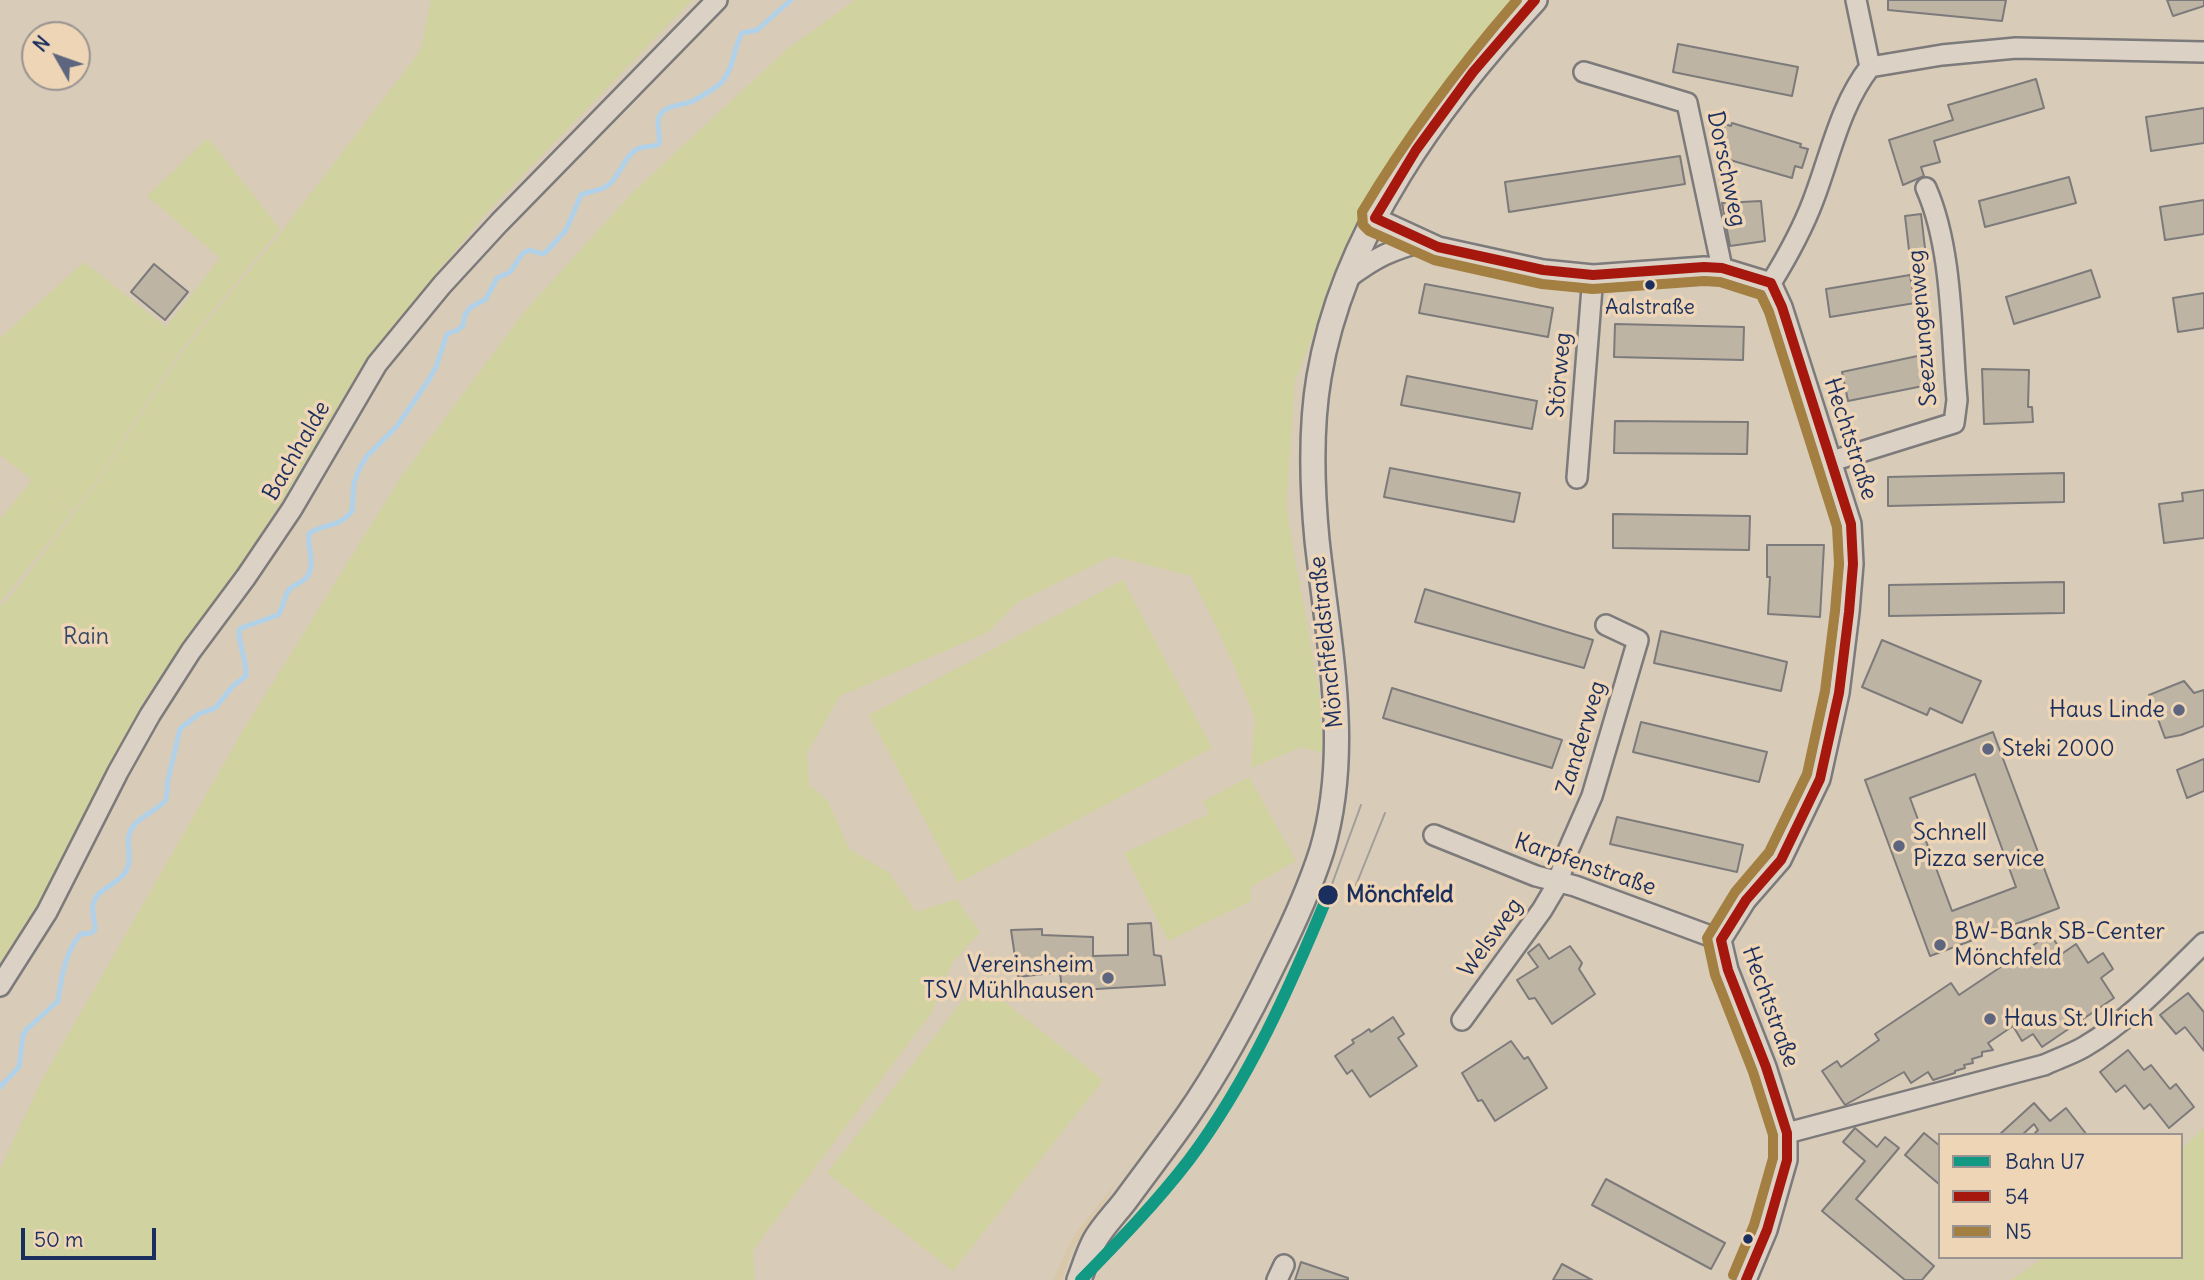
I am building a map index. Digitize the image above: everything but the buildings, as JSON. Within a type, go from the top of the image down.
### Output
[{"type":"main road","name":"Mönchfeldstraße","points":[[1079,1280],[1095,1240],[1163,1150],[1230,1051],[1296,917],[1323,845],[1332,803],[1337,755],[1335,689],[1313,478],[1314,426],[1322,365],[1333,319],[1375,218],[1416,150],[1473,72],[1535,0]]},
{"type":"street","name":"Bachhalde","points":[[0,986],[47,912],[150,715],[191,651],[246,578],[292,509],[377,364],[442,285],[499,223],[717,0]]},
{"type":"street","points":[[1856,0],[1870,67]]},
{"type":"street","points":[[1375,218],[1438,247],[1532,268],[1593,275],[1722,268],[1771,283],[1790,252],[1813,202],[1832,144],[1858,82],[1870,67],[1942,55],[2016,48],[2204,52]]},
{"type":"street","name":"Dorschweg","points":[[1584,72],[1687,103],[1722,268]]},
{"type":"street","name":"Seezungenweg","points":[[1832,461],[1954,423],[1957,400],[1945,260],[1936,212],[1926,188]]},
{"type":"street","points":[[1348,278],[1375,258],[1394,249],[1425,241]]},
{"type":"street","name":"Störweg","points":[[1577,478],[1593,275]]},
{"type":"street","name":"Hechtstraße","points":[[1746,1280],[1767,1230],[1787,1160],[1787,1133],[1766,1068],[1728,970],[1721,940],[1746,900],[1781,860],[1820,779],[1839,693],[1853,564],[1851,524],[1782,307],[1771,283]]},
{"type":"street","name":"Zanderweg","points":[[1558,883],[1567,853],[1592,796],[1638,640],[1606,625]]},
{"type":"street","name":"Karpfenstraße","points":[[1434,835],[1558,883],[1576,886],[1721,940]]},
{"type":"street","name":"Welsweg","points":[[1462,1020],[1542,910],[1558,883]]},
{"type":"street","points":[[1787,1133],[2044,1065],[2082,1048],[2115,1027],[2204,943]]},
{"type":"shaded area","points":[[1116,1183],[1104,1205],[1073,1248],[1062,1280],[1053,1280],[1073,1237]]},
{"type":"green space","name":"Rain","points":[[431,0],[692,0],[489,210],[368,356],[231,580],[146,697],[32,916],[0,969],[0,606],[7,601],[92,490],[183,351],[282,231],[421,50]]},
{"type":"green space","points":[[855,0],[1519,0],[1427,111],[1362,210],[1295,381],[1286,507],[1320,699],[1323,753],[1301,747],[1251,768],[1255,718],[1225,645],[1191,576],[1112,556],[1016,603],[989,632],[840,696],[807,753],[809,785],[828,801],[849,849],[889,873],[916,912],[956,899],[980,932],[952,963],[932,1012],[753,1250],[755,1280],[0,1280],[0,1169],[42,1080],[244,729],[401,477],[525,311],[632,193],[786,50]]},
{"type":"green space","points":[[208,138],[280,229],[181,350],[91,489],[73,512],[43,489],[72,513],[0,603],[0,519],[32,480],[0,455],[0,338],[84,262],[166,327],[220,258],[147,196]]},
{"type":"green space","points":[[1123,580],[1212,748],[958,883],[869,715]]},
{"type":"green space","points":[[1249,777],[1296,861],[1250,887],[1251,901],[1168,941],[1124,853],[1209,814],[1203,801]]},
{"type":"green space","points":[[978,981],[1103,1080],[953,1271],[827,1173]]},
{"type":"green space","points":[[2204,1127],[2204,1280],[2011,1280],[2042,1259],[2183,1259],[2183,1148]]},
{"type":"waterway","points":[[0,1087],[19,1067],[23,1035],[27,1029],[58,1001],[71,949],[81,934],[91,933],[95,929],[93,910],[97,895],[126,871],[129,860],[129,833],[139,820],[166,800],[180,729],[199,714],[215,708],[234,685],[246,676],[239,631],[278,615],[289,590],[307,577],[311,567],[309,534],[318,528],[335,524],[352,511],[354,483],[359,469],[367,456],[397,426],[428,381],[436,367],[447,334],[463,325],[465,315],[471,307],[486,299],[497,278],[510,272],[523,253],[530,250],[542,254],[546,252],[566,230],[581,195],[611,183],[634,151],[659,144],[658,120],[662,113],[669,108],[693,101],[721,83],[728,72],[742,33],[757,30],[791,0]]},
{"type":"tram line","points":[[1328,895],[1361,805]]},
{"type":"tram line","points":[[1348,905],[1385,813]]},
{"type":"rail line","name":"U7","points":[[1081,1280],[1163,1192],[1189,1160],[1231,1098],[1267,1032],[1328,895]]},
{"type":"transit line","name":"N5","points":[[1517,0],[1474,51],[1416,129],[1362,212],[1363,225],[1369,231],[1434,260],[1542,284],[1593,289],[1704,281],[1720,282],[1761,295],[1769,312],[1837,527],[1839,564],[1835,611],[1825,691],[1807,774],[1769,852],[1735,892],[1707,938],[1715,975],[1753,1072],[1773,1135],[1773,1158],[1754,1225],[1733,1275]]},
{"type":"transit line","name":"54","points":[[1375,218],[1416,150],[1473,72],[1535,0]]},
{"type":"transit line","name":"54","points":[[1375,218],[1438,247],[1543,270],[1593,275],[1722,268],[1771,283]]},
{"type":"transit line","name":"54","points":[[1746,1280],[1767,1230],[1787,1160],[1787,1133],[1766,1067],[1728,970],[1721,940],[1746,900],[1781,860],[1820,779],[1839,693],[1853,564],[1851,524],[1782,307],[1771,283]]},
{"type":"place","name":"Aalstraße","points":[[1650,285]]},
{"type":"place","name":"Haus Linde","points":[[2179,710]]},
{"type":"place","name":"Steki 2000","points":[[1988,749]]},
{"type":"place","name":"Schnell Pizza service","points":[[1899,846]]},
{"type":"place","name":"Mönchfeld","points":[[1328,895]]},
{"type":"place","name":"BW-Bank SB-Center Mönchfeld","points":[[1940,945]]},
{"type":"place","name":"Vereinsheim TSV Mühlhausen","points":[[1108,978]]},
{"type":"place","name":"Haus St. Ulrich","points":[[1990,1019]]}]
